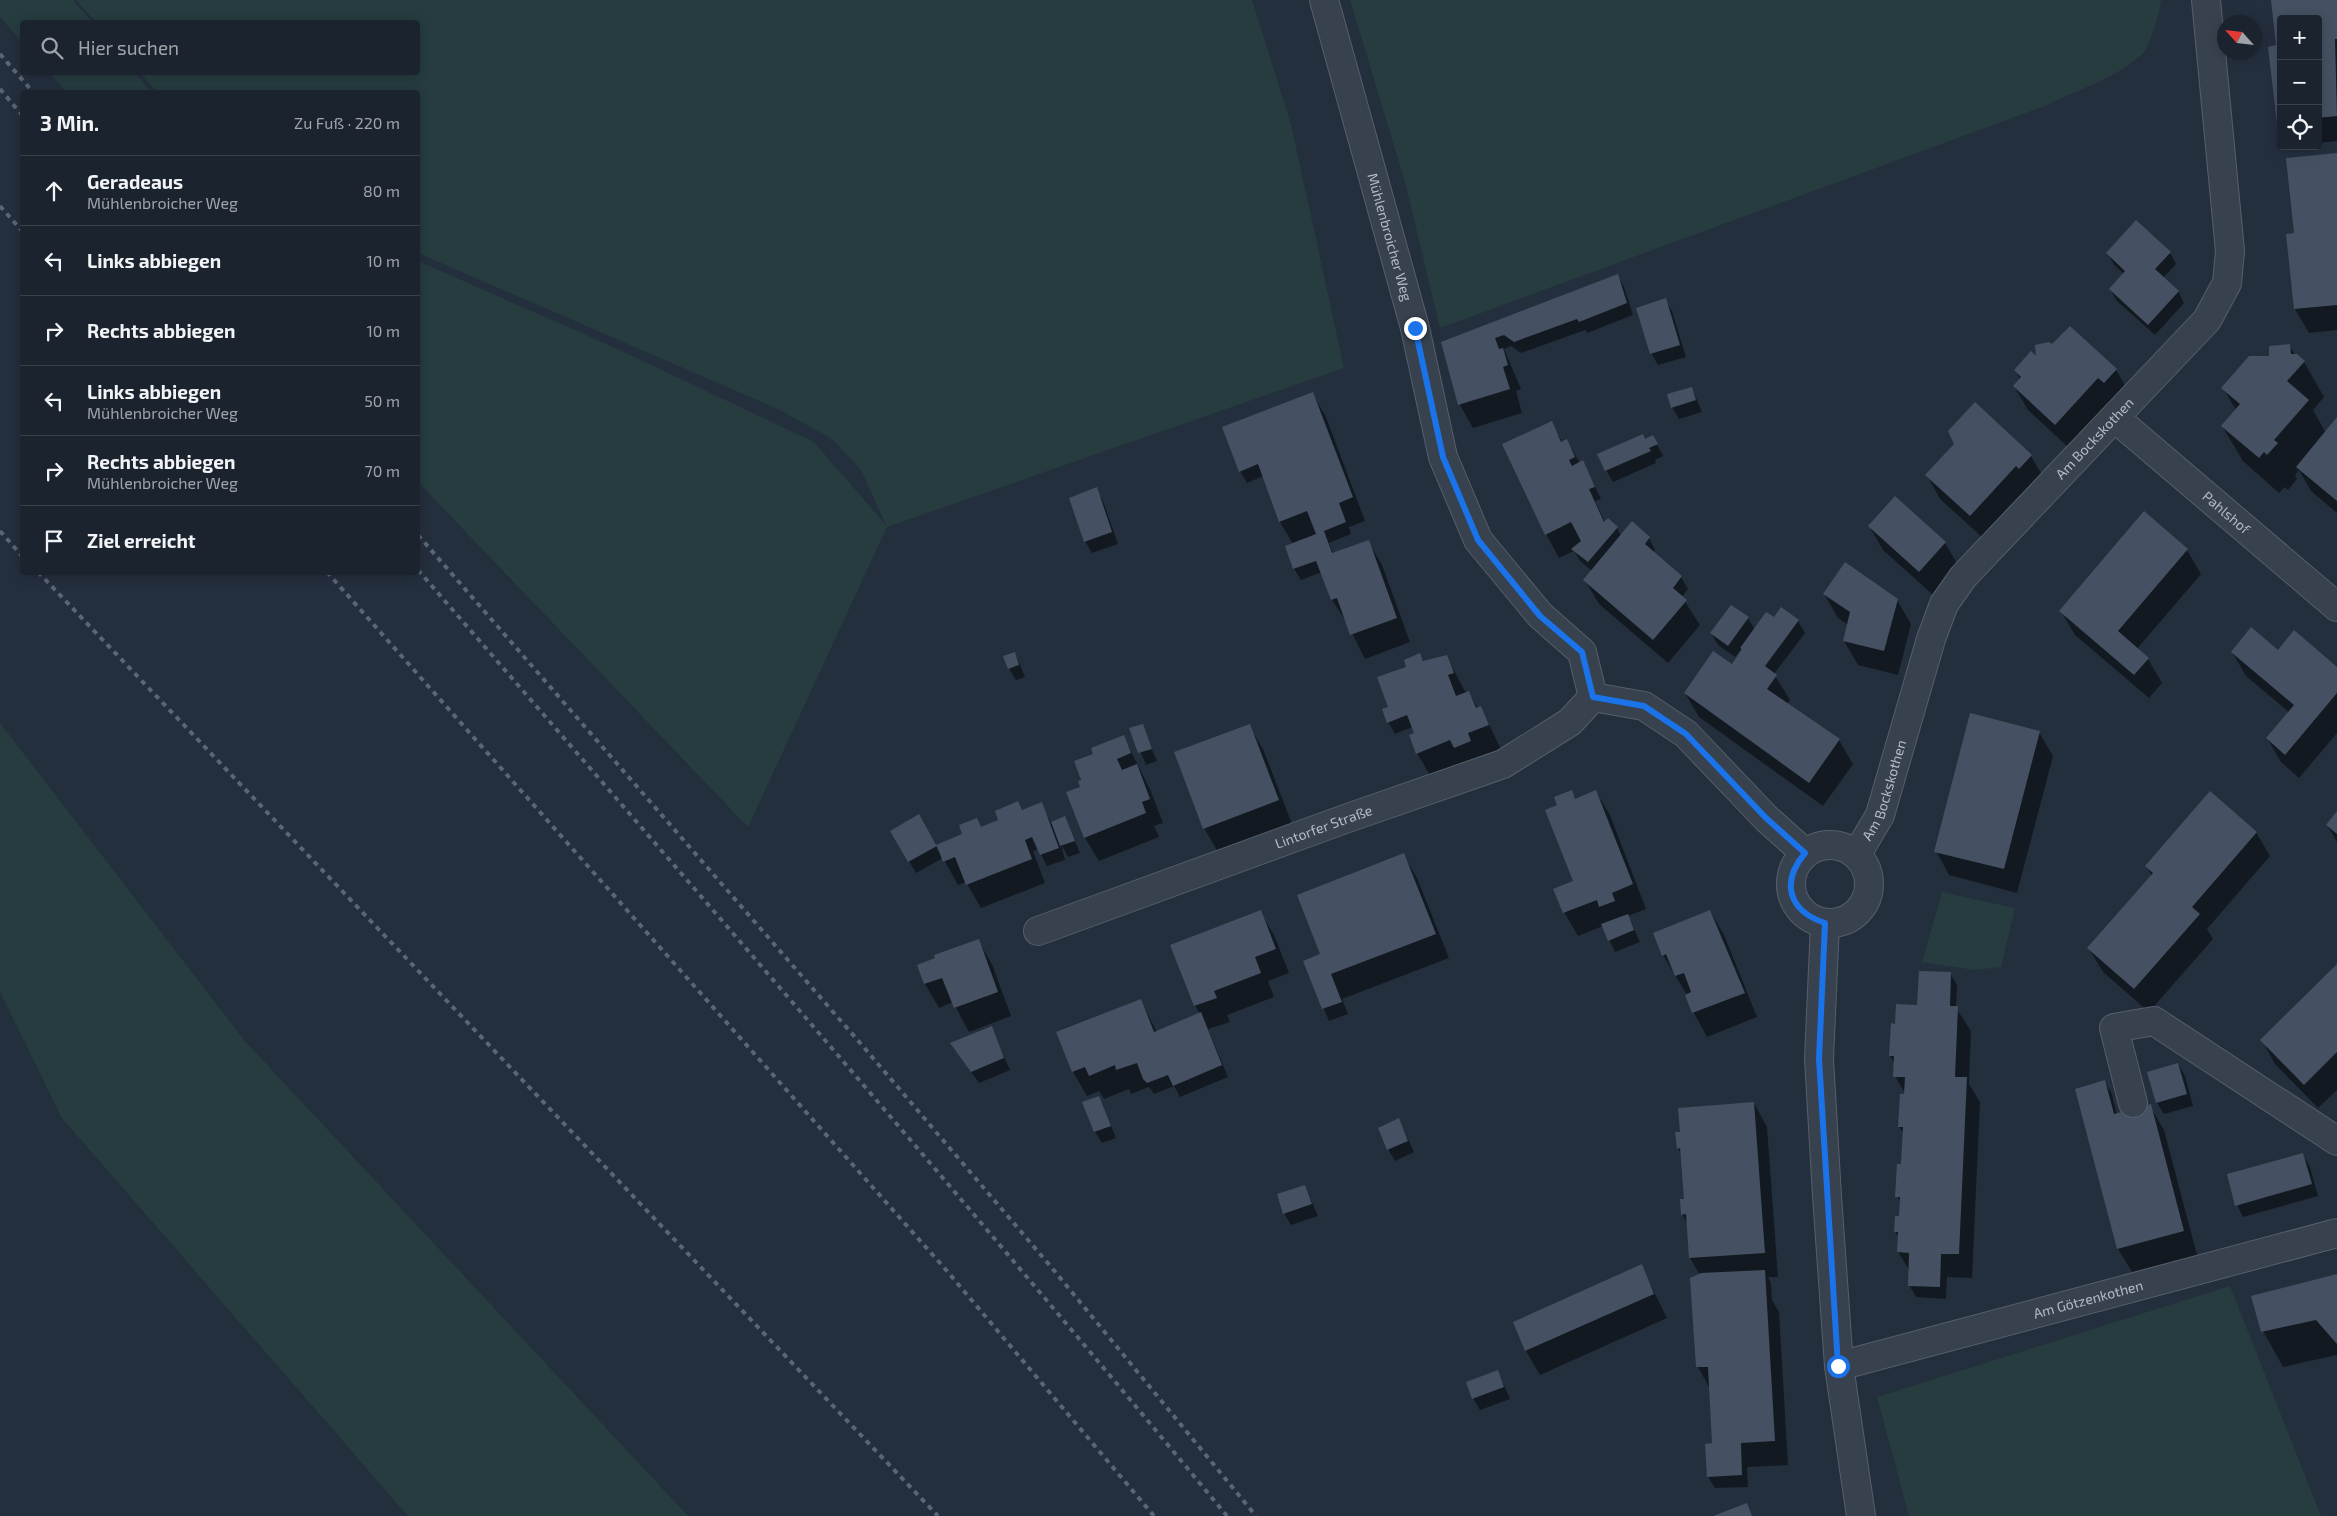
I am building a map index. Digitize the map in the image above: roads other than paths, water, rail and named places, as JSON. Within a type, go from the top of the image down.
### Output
[{"type":"street","name":"Mühlenbroicher Weg","points":[[1324,0],[1415,328],[1443,457],[1478,540],[1540,616],[1582,652],[1593,697]]},
{"type":"street","name":"Am Bockskothen","points":[[1857,854],[1880,815],[1931,639],[1944,604],[1963,577],[2207,320],[2227,283],[2230,251],[2206,0]]},
{"type":"street","name":"Pahlshof","points":[[2115,418],[2337,607]]},
{"type":"street","points":[[1593,697],[1644,706],[1686,734],[1766,818],[1805,853]]},
{"type":"street","name":"Lintorfer Straße","points":[[1038,930],[1503,764],[1570,722],[1593,697]]},
{"type":"street","points":[[1827,844],[1847,848],[1857,854],[1868,874],[1870,884],[1867,898],[1860,910],[1849,919],[1825,923],[1805,915],[1794,900],[1790,888],[1791,876],[1795,865],[1805,853],[1813,848],[1827,844]]},
{"type":"street","points":[[1825,923],[1819,1059],[1838,1366],[1861,1516]]},
{"type":"street","points":[[2133,1103],[2114,1028],[2154,1021],[2337,1141]]},
{"type":"street","name":"Am Götzenkothen","points":[[1838,1366],[2337,1233]]},
{"type":"railway","points":[[0,54],[31,90]]},
{"type":"railway","points":[[0,89],[20,113]]},
{"type":"railway","points":[[0,206],[20,229]]},
{"type":"railway","points":[[0,531],[20,554]]},
{"type":"railway","points":[[420,537],[861,1044],[1052,1268],[1256,1516]]},
{"type":"railway","points":[[420,572],[724,922],[1227,1516]]},
{"type":"railway","points":[[41,575],[938,1516]]},
{"type":"railway","points":[[330,575],[947,1271],[1154,1516]]}]
